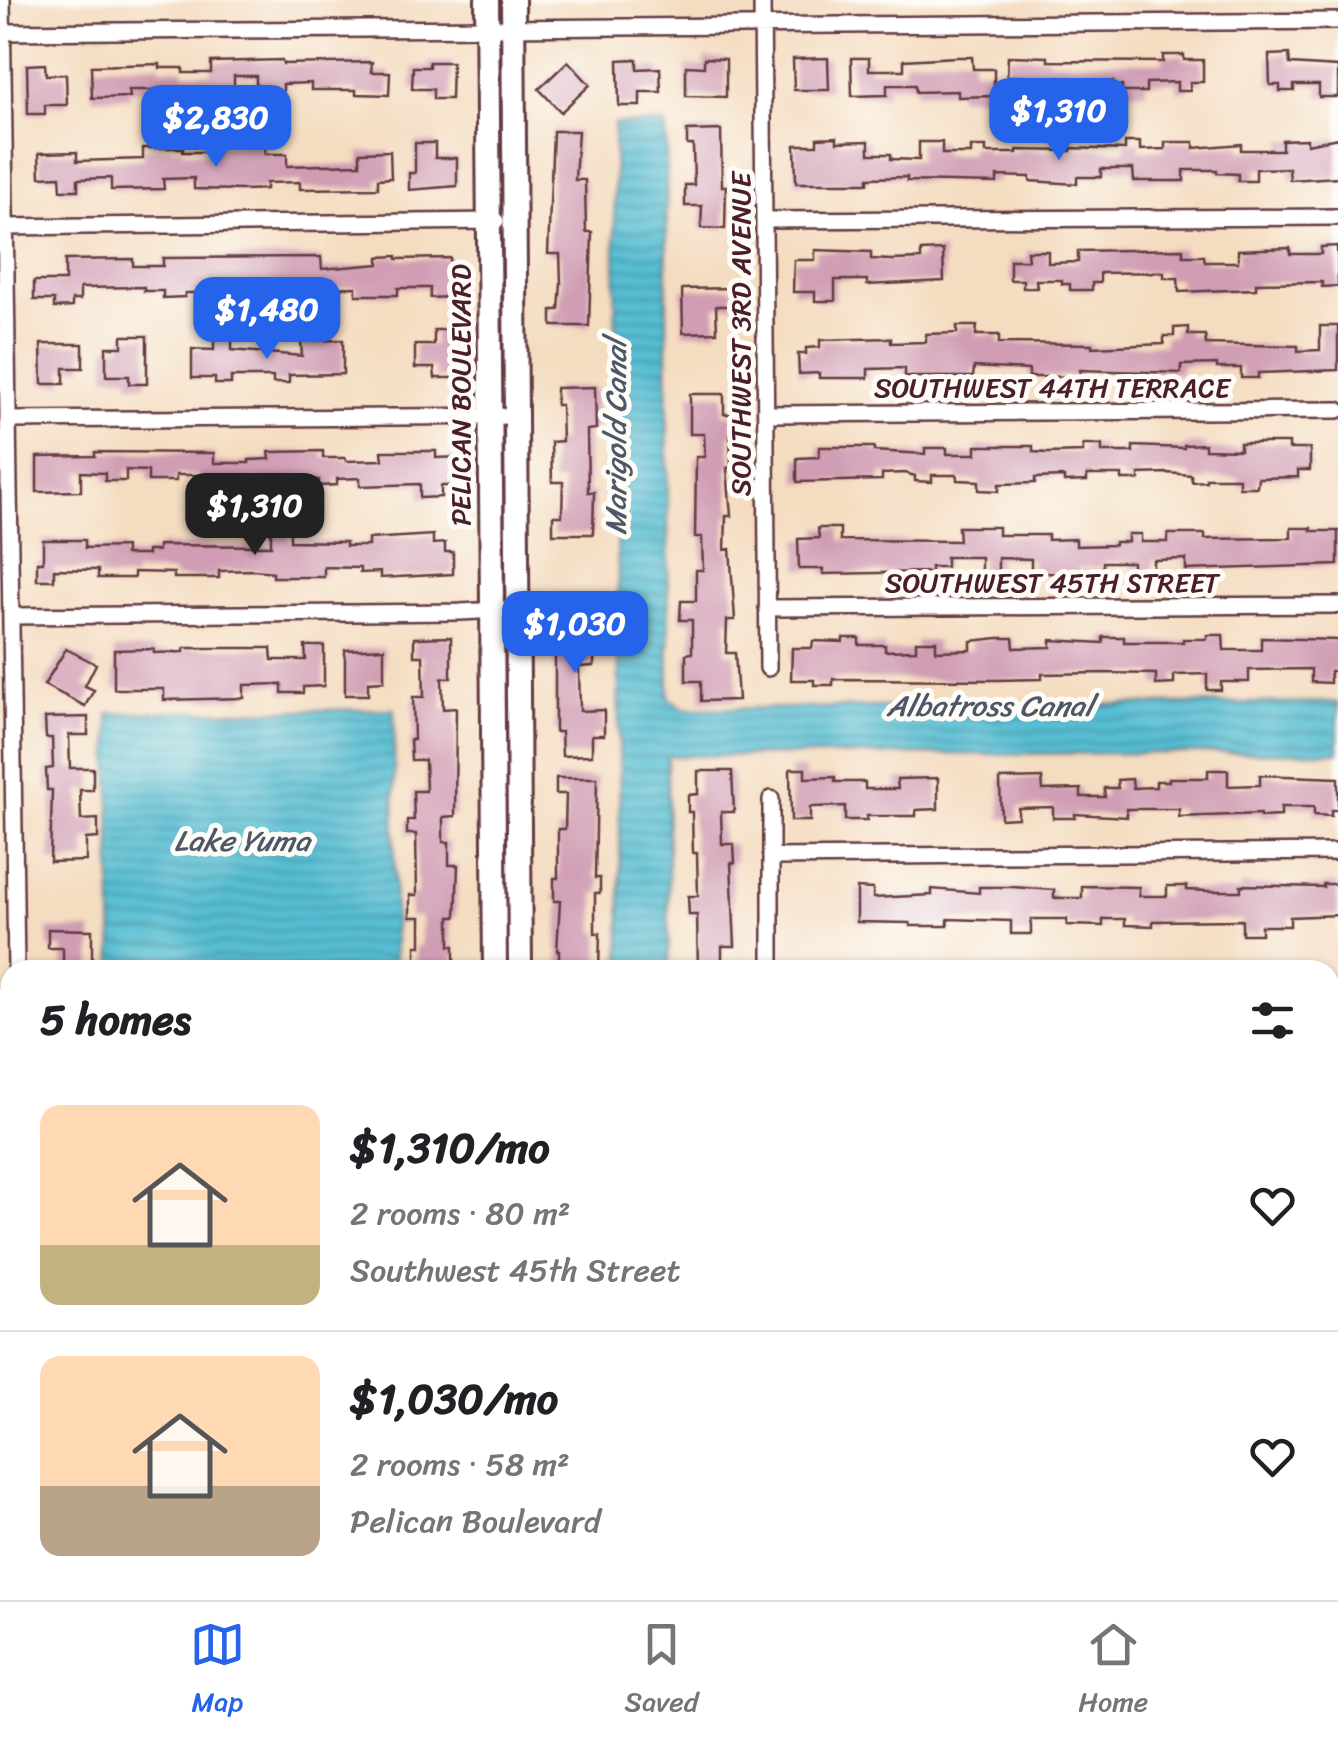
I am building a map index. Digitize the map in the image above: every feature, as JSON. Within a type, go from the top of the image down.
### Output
[{"type":"street","points":[[2,0],[16,960]]},
{"type":"street","name":"PELICAN BOULEVARD","points":[[487,0],[495,960]]},
{"type":"street","name":"PELICAN BOULEVARD","points":[[512,0],[520,960]]},
{"type":"street","name":"SOUTHWEST 3RD AVENUE","points":[[762,0],[768,668]]},
{"type":"street","points":[[3,32],[1338,21]]},
{"type":"street","points":[[764,220],[1338,216]]},
{"type":"street","points":[[5,227],[514,220]]},
{"type":"street","name":"SOUTHWEST 44TH TERRACE","points":[[766,414],[1338,410]]},
{"type":"street","points":[[8,420],[516,416]]},
{"type":"street","name":"SOUTHWEST 45TH STREET","points":[[767,608],[1338,605]]},
{"type":"street","points":[[11,616],[517,609]]},
{"type":"street","points":[[770,799],[771,960]]},
{"type":"street","points":[[772,856],[1338,852]]},
{"type":"water","name":"Albatross Canal","points":[[614,124],[666,124],[669,698],[685,709],[1338,702],[1338,752],[667,756],[669,960],[621,960]]},
{"type":"water","name":"Lake Yuma","points":[[394,709],[395,960],[113,960],[109,713]]},
{"type":"building","points":[[1289,54],[1290,64],[1338,67],[1338,97],[1319,97],[1319,85],[1294,85],[1294,91],[1280,91],[1280,85],[1270,85],[1269,55]]},
{"type":"building","points":[[1163,55],[1203,60],[1203,82],[1190,82],[1190,91],[1177,91],[1177,82],[1146,83],[1146,92],[1122,92],[1122,86],[1112,86],[1113,82],[1090,82],[1091,90],[1060,90],[1060,78],[1007,76],[1008,56],[1048,57],[1048,61],[1163,62]]},
{"type":"building","points":[[972,57],[973,69],[994,69],[994,96],[958,97],[958,91],[916,92],[915,85],[887,85],[887,95],[852,96],[851,58],[869,58],[869,70],[904,70],[904,60]]},
{"type":"building","points":[[704,58],[726,59],[726,97],[686,96],[686,66],[704,67]]},
{"type":"building","points":[[828,58],[829,90],[794,90],[793,59]]},
{"type":"building","points":[[637,59],[637,69],[660,68],[661,92],[640,92],[640,106],[619,106],[618,60]]},
{"type":"building","points":[[282,60],[283,64],[372,62],[371,72],[390,72],[389,95],[311,90],[311,83],[283,84],[283,104],[256,104],[256,76],[234,76],[234,95],[224,95],[224,103],[207,102],[207,96],[159,95],[159,90],[129,90],[130,97],[92,98],[91,66],[160,64],[160,68],[183,68],[183,73],[211,73],[211,62]]},
{"type":"building","points":[[568,61],[590,85],[561,112],[539,89]]},
{"type":"building","points":[[429,62],[452,62],[451,99],[433,99],[433,89],[412,89],[413,67],[429,67]]},
{"type":"building","points":[[45,64],[46,75],[66,74],[67,105],[45,105],[45,114],[28,114],[27,65]]},
{"type":"building","points":[[721,130],[725,229],[701,228],[702,206],[685,206],[685,185],[694,185],[693,145],[687,145],[687,131]]},
{"type":"building","points":[[553,131],[578,131],[575,180],[585,180],[586,232],[592,232],[589,326],[552,326],[552,310],[559,310],[561,283],[560,254],[548,254]]},
{"type":"building","points":[[837,137],[837,142],[869,141],[869,154],[919,160],[919,142],[942,142],[942,154],[971,154],[971,147],[986,147],[986,153],[1071,148],[1125,150],[1125,142],[1140,142],[1140,150],[1165,149],[1165,142],[1194,142],[1194,148],[1241,144],[1241,150],[1282,150],[1282,140],[1307,139],[1307,144],[1338,138],[1338,177],[1290,180],[1289,168],[1256,169],[1256,181],[1238,181],[1238,174],[1184,170],[1184,181],[1134,181],[1133,169],[1101,169],[1101,177],[1077,177],[1077,184],[997,176],[997,183],[907,181],[907,177],[868,178],[868,183],[796,183],[795,145],[817,145],[817,138]]},
{"type":"building","points":[[415,143],[435,143],[435,158],[457,158],[457,186],[409,190],[409,173],[415,173]]},
{"type":"building","points":[[212,144],[265,145],[265,154],[287,154],[287,166],[360,164],[360,152],[390,151],[391,178],[378,179],[378,188],[300,189],[300,182],[266,183],[266,189],[246,190],[194,189],[194,178],[163,179],[164,189],[111,190],[111,178],[78,179],[78,190],[61,190],[60,176],[40,177],[39,153],[77,152],[77,161],[143,159],[143,148],[212,152]]},
{"type":"building","points":[[1337,246],[1338,286],[1322,287],[1322,282],[1256,283],[1256,289],[1179,292],[1178,278],[1164,278],[1164,272],[1100,273],[1100,283],[1092,283],[1092,290],[1070,290],[1070,284],[1062,284],[1062,280],[1036,280],[1037,288],[1023,288],[1023,280],[1010,280],[1010,260],[1028,260],[1027,251],[1048,251],[1048,263],[1078,262],[1078,251],[1183,249],[1183,256],[1204,256],[1205,262],[1238,262],[1238,250],[1290,248],[1290,254],[1321,254],[1321,247]]},
{"type":"building","points":[[815,250],[871,252],[871,259],[892,260],[921,259],[921,251],[943,250],[944,281],[867,285],[867,280],[835,280],[835,301],[815,301],[815,292],[793,292],[794,260],[815,260]]},
{"type":"building","points":[[321,257],[322,269],[379,264],[379,257],[450,258],[450,297],[430,298],[430,288],[398,288],[398,295],[356,295],[356,287],[325,288],[325,294],[314,294],[314,288],[236,289],[236,293],[185,293],[185,297],[163,298],[163,291],[144,291],[144,287],[80,288],[80,300],[72,300],[72,307],[54,308],[54,300],[34,300],[34,281],[65,281],[65,260],[133,259],[133,266],[163,266],[163,258]]},
{"type":"building","points":[[733,288],[733,306],[716,306],[717,332],[683,333],[682,289]]},
{"type":"building","points":[[957,326],[977,326],[976,335],[999,335],[999,343],[1092,347],[1164,344],[1164,336],[1174,336],[1174,328],[1188,327],[1188,335],[1205,335],[1206,344],[1298,346],[1298,351],[1320,350],[1320,326],[1338,326],[1338,370],[1258,373],[1258,378],[1241,378],[1241,368],[1217,368],[1217,364],[1181,365],[1181,373],[1080,370],[1080,376],[1049,377],[1029,377],[1029,370],[974,367],[973,377],[905,377],[905,368],[868,369],[868,378],[799,374],[798,354],[806,354],[806,348],[820,347],[820,340],[891,338],[891,343],[926,342],[926,334],[957,333]]},
{"type":"building","points":[[434,330],[456,330],[457,378],[435,378],[434,368],[415,368],[415,345],[434,345]]},
{"type":"building","points":[[122,336],[147,336],[147,384],[129,384],[129,376],[106,376],[106,347],[122,347]]},
{"type":"building","points":[[214,339],[232,339],[232,350],[302,356],[301,341],[343,340],[343,374],[289,375],[289,383],[273,383],[273,377],[231,377],[231,384],[215,384],[215,378],[192,378],[192,349],[214,350]]},
{"type":"building","points":[[41,344],[83,344],[83,368],[64,368],[64,384],[42,384]]},
{"type":"building","points":[[595,387],[596,429],[587,430],[588,492],[594,492],[593,534],[553,534],[553,516],[562,516],[563,482],[552,482],[551,442],[562,441],[561,405],[556,405],[556,388]]},
{"type":"building","points":[[690,394],[724,394],[724,414],[734,414],[731,467],[727,468],[731,516],[726,516],[725,550],[730,549],[735,620],[727,620],[726,653],[735,653],[738,700],[701,701],[701,681],[686,681],[686,654],[692,653],[692,620],[680,620],[681,601],[696,601],[696,570],[703,570],[702,537],[695,537],[696,457],[705,457],[704,434],[690,434]]},
{"type":"building","points":[[1240,443],[1289,443],[1289,449],[1310,449],[1310,470],[1298,470],[1298,477],[1258,478],[1257,487],[1239,487],[1239,478],[1192,482],[1191,475],[1167,473],[1139,474],[1139,480],[1122,480],[1122,475],[1087,475],[1087,481],[1064,482],[1064,477],[1035,478],[1035,483],[999,484],[999,491],[979,490],[979,481],[957,480],[957,475],[932,475],[932,482],[915,481],[915,476],[905,473],[882,474],[882,480],[797,482],[797,458],[819,457],[819,447],[874,447],[874,451],[925,454],[925,448],[947,448],[947,454],[976,454],[976,446],[1033,446],[1033,452],[1048,453],[1083,452],[1083,445],[1102,445],[1102,452],[1133,452],[1133,446],[1184,448],[1205,444],[1205,449],[1240,450]]},
{"type":"building","points":[[323,451],[323,458],[346,461],[383,460],[382,451],[436,451],[436,458],[460,457],[460,486],[441,486],[441,497],[420,498],[420,484],[360,486],[360,478],[337,479],[337,485],[319,486],[319,480],[291,480],[292,497],[272,498],[272,485],[214,486],[214,481],[199,482],[199,475],[176,475],[176,481],[148,481],[148,471],[126,470],[126,481],[105,481],[105,473],[81,472],[81,491],[37,492],[37,457],[95,456],[95,452],[214,453],[214,463],[249,463],[270,459],[269,452]]},
{"type":"building","points":[[271,526],[290,526],[290,541],[346,542],[346,546],[368,546],[368,539],[433,535],[433,544],[445,543],[445,552],[453,552],[453,574],[380,578],[380,572],[360,573],[360,568],[324,567],[324,577],[273,577],[273,572],[254,570],[219,571],[219,578],[174,578],[174,573],[134,572],[134,578],[98,578],[98,570],[54,569],[54,580],[37,580],[37,562],[43,562],[43,540],[85,540],[85,548],[125,547],[125,555],[147,555],[147,551],[158,551],[158,545],[271,546]]},
{"type":"building","points":[[958,527],[998,527],[998,535],[1076,539],[1076,546],[1128,542],[1128,534],[1141,534],[1141,542],[1168,542],[1168,534],[1205,534],[1205,539],[1291,538],[1291,528],[1311,528],[1338,531],[1338,565],[1186,570],[1186,559],[1153,560],[1153,571],[1132,570],[1132,562],[1103,562],[1103,568],[1078,568],[1078,574],[1062,574],[1031,572],[1031,559],[998,558],[998,571],[981,572],[981,557],[946,557],[946,567],[931,567],[931,572],[823,574],[823,569],[799,569],[798,539],[819,538],[818,528],[840,528],[840,540],[959,541]]},
{"type":"building","points":[[566,596],[596,596],[594,666],[579,667],[580,711],[604,710],[604,735],[592,735],[592,755],[562,756],[561,732],[555,732],[552,618],[566,618]]},
{"type":"building","points":[[1207,635],[1223,635],[1224,650],[1261,650],[1261,638],[1338,640],[1338,671],[1330,671],[1330,683],[1311,682],[1311,669],[1249,670],[1249,682],[1221,682],[1221,690],[1207,690],[1207,674],[1174,675],[1174,684],[1156,685],[1156,674],[1104,673],[1042,674],[1042,679],[998,680],[833,679],[833,685],[791,680],[792,648],[812,648],[813,641],[859,638],[859,645],[885,645],[885,651],[916,650],[916,641],[936,641],[936,651],[971,650],[971,641],[998,638],[1013,638],[1014,648],[1051,647],[1051,640],[1103,643],[1103,637],[1124,637],[1124,642],[1183,642],[1207,639]]},
{"type":"building","points":[[451,637],[451,678],[442,678],[443,709],[456,708],[455,816],[443,817],[443,842],[449,842],[449,865],[458,865],[456,917],[450,917],[454,960],[416,960],[416,946],[421,946],[421,917],[410,917],[410,895],[417,895],[416,834],[407,834],[407,820],[414,820],[413,791],[426,791],[425,760],[411,760],[413,697],[424,697],[423,656],[414,656],[414,638]]},
{"type":"building","points":[[305,646],[324,646],[324,686],[303,687],[303,693],[282,693],[282,684],[244,685],[244,698],[164,700],[164,689],[114,689],[114,650],[154,649],[154,653],[184,652],[184,648],[271,648],[272,660],[306,660]]},
{"type":"building","points":[[384,648],[384,681],[368,682],[368,695],[345,695],[345,650]]},
{"type":"building","points":[[66,649],[96,664],[85,686],[94,690],[85,706],[44,685]]},
{"type":"building","points":[[88,717],[88,735],[69,735],[70,768],[93,768],[93,790],[80,790],[81,820],[98,819],[98,838],[86,839],[86,861],[50,862],[52,790],[47,790],[46,769],[53,768],[52,738],[46,738],[45,718]]},
{"type":"building","points":[[790,769],[805,769],[805,778],[865,782],[865,789],[898,789],[897,779],[938,778],[938,809],[916,810],[916,816],[845,820],[845,806],[810,807],[810,821],[791,821]]},
{"type":"building","points":[[1208,770],[1228,770],[1228,786],[1260,785],[1260,775],[1338,778],[1338,810],[1331,810],[1331,816],[1314,815],[1314,807],[1281,807],[1281,816],[1179,817],[1179,809],[1126,809],[1127,817],[1075,814],[1075,818],[1053,818],[1053,807],[1018,808],[1018,818],[1001,819],[1000,779],[1042,778],[1043,790],[1081,789],[1081,797],[1105,797],[1104,788],[1118,788],[1117,780],[1132,779],[1133,788],[1156,787],[1156,781],[1169,778],[1208,778]]},
{"type":"building","points":[[698,771],[732,771],[734,812],[721,812],[722,844],[734,844],[735,863],[731,863],[735,946],[722,946],[722,960],[698,960],[697,915],[689,915],[688,896],[698,896],[697,853],[693,853],[688,795],[698,794]]},
{"type":"building","points":[[556,778],[597,778],[595,878],[600,878],[600,893],[595,893],[595,933],[600,933],[599,960],[559,960],[560,901],[554,901],[554,878],[558,878],[558,829],[565,829],[566,794],[556,794]]},
{"type":"building","points":[[1338,884],[1338,915],[1290,917],[1290,926],[1261,926],[1261,934],[1242,934],[1242,920],[1153,921],[1153,926],[1125,925],[1125,919],[1103,919],[1103,926],[1067,925],[1067,919],[1031,919],[1031,934],[1011,934],[1011,921],[948,919],[948,926],[857,922],[857,888],[873,889],[873,898],[932,895],[932,889],[979,893],[979,887],[1012,887],[1054,890],[1054,898],[1082,898],[1082,886],[1139,887],[1139,896],[1167,896],[1167,886],[1241,891],[1241,885]]},
{"type":"building","points":[[48,929],[92,930],[92,960],[63,960],[63,948],[48,948]]},
{"type":"water label","name":"Marigold Canal","points":[[616,437]]}]
